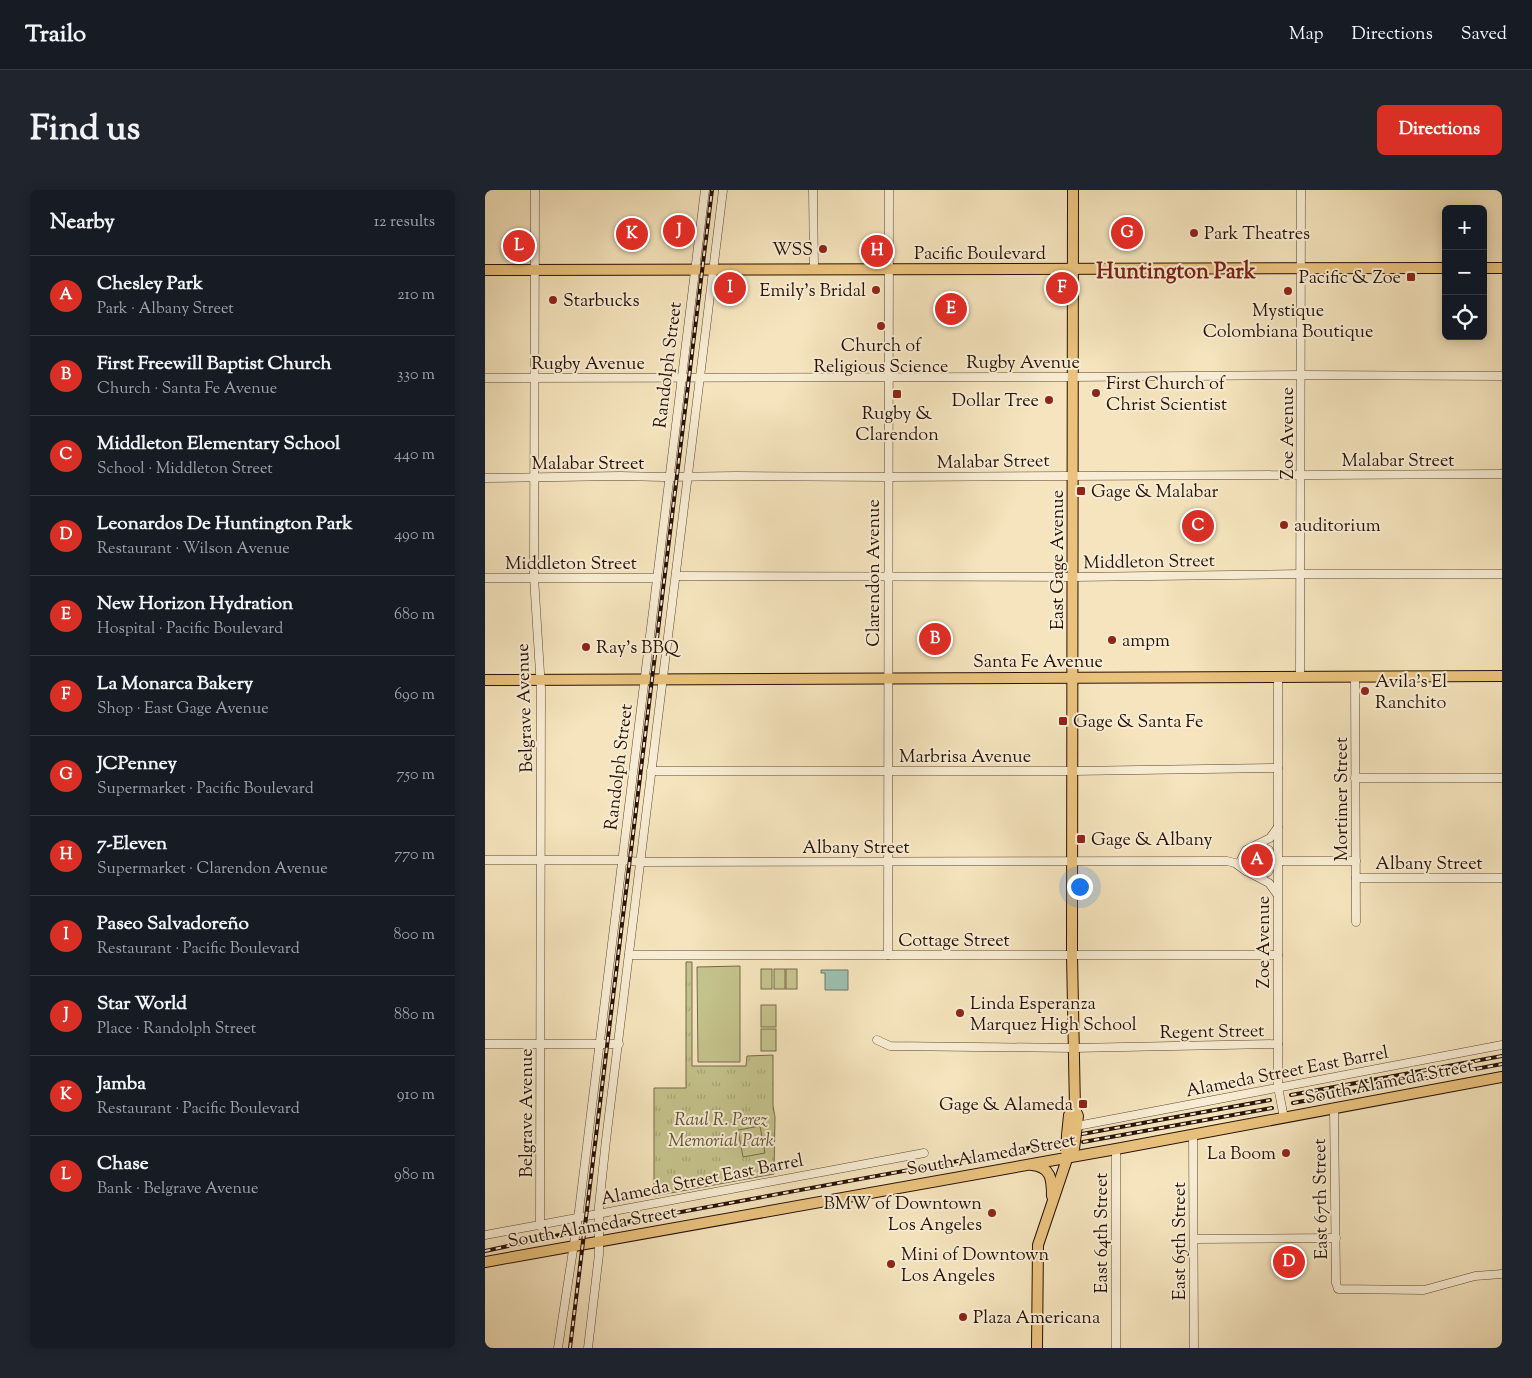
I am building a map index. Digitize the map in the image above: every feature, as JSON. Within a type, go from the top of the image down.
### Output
[{"type":"main road","name":"East Gage Avenue","points":[[1037,1348],[1037,1253],[1039,1238],[1069,1152],[1073,1131],[1069,1115],[1075,1109],[1072,955],[1073,190]]},
{"type":"main road","name":"Pacific Boulevard","points":[[485,270],[1442,268]]},
{"type":"main road","points":[[1487,268],[1502,268]]},
{"type":"main road","name":"Santa Fe Avenue","points":[[485,680],[1502,676]]},
{"type":"main road","name":"South Alameda Street","points":[[485,1262],[1023,1165],[1069,1152],[1116,1149],[1502,1077]]},
{"type":"main road","points":[[1023,1165],[1041,1166],[1046,1170],[1051,1182],[1051,1204]]},
{"type":"street","name":"Belgrave Avenue","points":[[535,190],[534,577],[540,680],[541,1226]]},
{"type":"street","name":"Randolph Street","points":[[558,1348],[578,1218],[668,477],[705,190]]},
{"type":"street","name":"Randolph Street","points":[[588,1348],[600,1241],[599,1214],[606,1140],[677,576],[723,190]]},
{"type":"street","points":[[813,190],[814,270]]},
{"type":"street","name":"Clarendon Avenue","points":[[888,955],[889,190]]},
{"type":"street","name":"Zoe Avenue","points":[[1300,676],[1301,190]]},
{"type":"street","name":"Rugby Avenue","points":[[485,378],[1073,377],[1302,374],[1502,376]]},
{"type":"street","name":"Malabar Street","points":[[485,478],[1502,474]]},
{"type":"street","name":"Middleton Street","points":[[677,576],[1073,577],[1502,574]]},
{"type":"street","name":"Middleton Street","points":[[485,578],[657,578]]},
{"type":"street","name":"Zoe Avenue","points":[[1278,676],[1278,827],[1275,861],[1278,895],[1278,1087],[1284,1118]]},
{"type":"street","name":"Mortimer Street","points":[[1355,676],[1356,922]]},
{"type":"street","name":"Marbrisa Avenue","points":[[651,771],[888,772],[1278,768]]},
{"type":"street","points":[[1355,778],[1502,778]]},
{"type":"street","points":[[1227,861],[1253,845],[1258,845],[1270,838],[1278,827]]},
{"type":"street","points":[[1257,876],[1268,872],[1275,861],[1269,850],[1258,845]]},
{"type":"street","points":[[1245,850],[1241,860],[1245,871]]},
{"type":"street","name":"Albany Street","points":[[485,860],[622,860],[640,862],[1227,861],[1235,863],[1251,875],[1257,876],[1269,883],[1278,895]]},
{"type":"street","name":"Albany Street","points":[[1275,861],[1356,861]]},
{"type":"street","name":"Albany Street","points":[[1356,878],[1502,878]]},
{"type":"street","name":"Cottage Street","points":[[629,955],[1278,956]]},
{"type":"street","name":"Regent Street","points":[[877,1040],[890,1046],[1073,1048],[1278,1044]]},
{"type":"street","points":[[485,1044],[619,1044]]},
{"type":"street","name":"Alameda Street East Barrel","points":[[1073,1131],[1278,1087],[1502,1045]]},
{"type":"street","name":"East 67th Street","points":[[1334,1108],[1336,1286],[1338,1289],[1424,1290],[1475,1276],[1502,1274]]},
{"type":"street","name":"East 65th Street","points":[[1193,1134],[1194,1348]]},
{"type":"street","name":"East 64th Street","points":[[1116,1149],[1116,1348]]},
{"type":"street","name":"Alameda Street East Barrel","points":[[485,1235],[924,1153]]},
{"type":"street","points":[[1194,1239],[1336,1238]]},
{"type":"green space","points":[[1257,849],[1266,852],[1269,861],[1266,870],[1257,873],[1248,870],[1245,861],[1248,852]]},
{"type":"green space","name":"Raul R. Perez Memorial Park","points":[[686,962],[692,962],[692,1066],[746,1066],[747,1056],[773,1055],[774,1174],[654,1196],[654,1088],[686,1088]]},
{"type":"green space","points":[[740,966],[740,1062],[698,1062],[697,967]]},
{"type":"green space","points":[[761,969],[772,969],[772,989],[761,989]]},
{"type":"green space","points":[[774,969],[785,969],[785,989],[774,989]]},
{"type":"green space","points":[[786,969],[797,969],[797,989],[786,989]]},
{"type":"green space","points":[[761,1005],[776,1005],[776,1027],[761,1027]]},
{"type":"green space","points":[[761,1029],[776,1029],[776,1051],[761,1051]]},
{"type":"green space","points":[[760,1126],[765,1153],[743,1157],[738,1130]]},
{"type":"shaded area","points":[[821,970],[848,970],[848,990],[825,990],[825,973],[821,973]]},
{"type":"railway","points":[[570,1348],[712,190]]},
{"type":"railway","points":[[1291,1095],[1502,1056]]},
{"type":"railway","points":[[1293,1103],[1502,1064]]},
{"type":"railway","points":[[1082,1134],[1270,1100]]},
{"type":"railway","points":[[1083,1142],[1272,1108]]},
{"type":"railway","points":[[610,1225],[1056,1143]]},
{"type":"railway","points":[[485,1251],[564,1234]]},
{"type":"place","name":"Star World","points":[[679,231]]},
{"type":"place","name":"JCPenney","points":[[1127,233]]},
{"type":"place","name":"Park Theatres","points":[[1194,233]]},
{"type":"place","name":"Jamba","points":[[632,234]]},
{"type":"place","name":"Chase","points":[[519,246]]},
{"type":"place","name":"WSS","points":[[823,249]]},
{"type":"place","name":"7-Eleven","points":[[877,251]]},
{"type":"place","name":"Pacific & Zoe","points":[[1411,277]]},
{"type":"place","name":"Paseo Salvadoreño","points":[[730,288]]},
{"type":"place","name":"La Monarca Bakery","points":[[1062,288]]},
{"type":"place","name":"Emily's Bridal","points":[[876,290]]},
{"type":"place","name":"Mystique Colombiana Boutique","points":[[1288,291]]},
{"type":"place","name":"Starbucks","points":[[553,300]]},
{"type":"place","name":"New Horizon Hydration","points":[[951,309]]},
{"type":"place","name":"Church of Religious Science","points":[[881,326]]},
{"type":"place","name":"First Church of Christ Scientist","points":[[1096,393]]},
{"type":"place","name":"Rugby & Clarendon","points":[[897,394]]},
{"type":"place","name":"Dollar Tree","points":[[1049,400]]},
{"type":"place","name":"Gage & Malabar","points":[[1081,491]]},
{"type":"place","name":"auditorium","points":[[1284,525]]},
{"type":"place","name":"Middleton Elementary School","points":[[1198,526]]},
{"type":"place","name":"First Freewill Baptist Church","points":[[935,639]]},
{"type":"place","name":"ampm","points":[[1112,640]]},
{"type":"place","name":"Ray's BBQ","points":[[586,647]]},
{"type":"place","name":"Avila’s El Ranchito","points":[[1365,691]]},
{"type":"place","name":"Gage & Santa Fe","points":[[1063,721]]},
{"type":"place","name":"Gage & Albany","points":[[1081,839]]},
{"type":"place","name":"Chesley Park","points":[[1257,860]]},
{"type":"place","name":"Linda Esperanza Marquez High School","points":[[960,1013]]},
{"type":"place","name":"Gage & Alameda","points":[[1083,1104]]},
{"type":"place","name":"La Boom","points":[[1286,1153]]},
{"type":"place","name":"BMW of Downtown Los Angeles","points":[[992,1213]]},
{"type":"place","name":"Leonardos De Huntington Park","points":[[1289,1262]]},
{"type":"place","name":"Mini of Downtown Los Angeles","points":[[891,1264]]},
{"type":"place","name":"Plaza Americana","points":[[963,1317]]},
{"type":"district","name":"Huntington Park","points":[[1176,270]]}]
